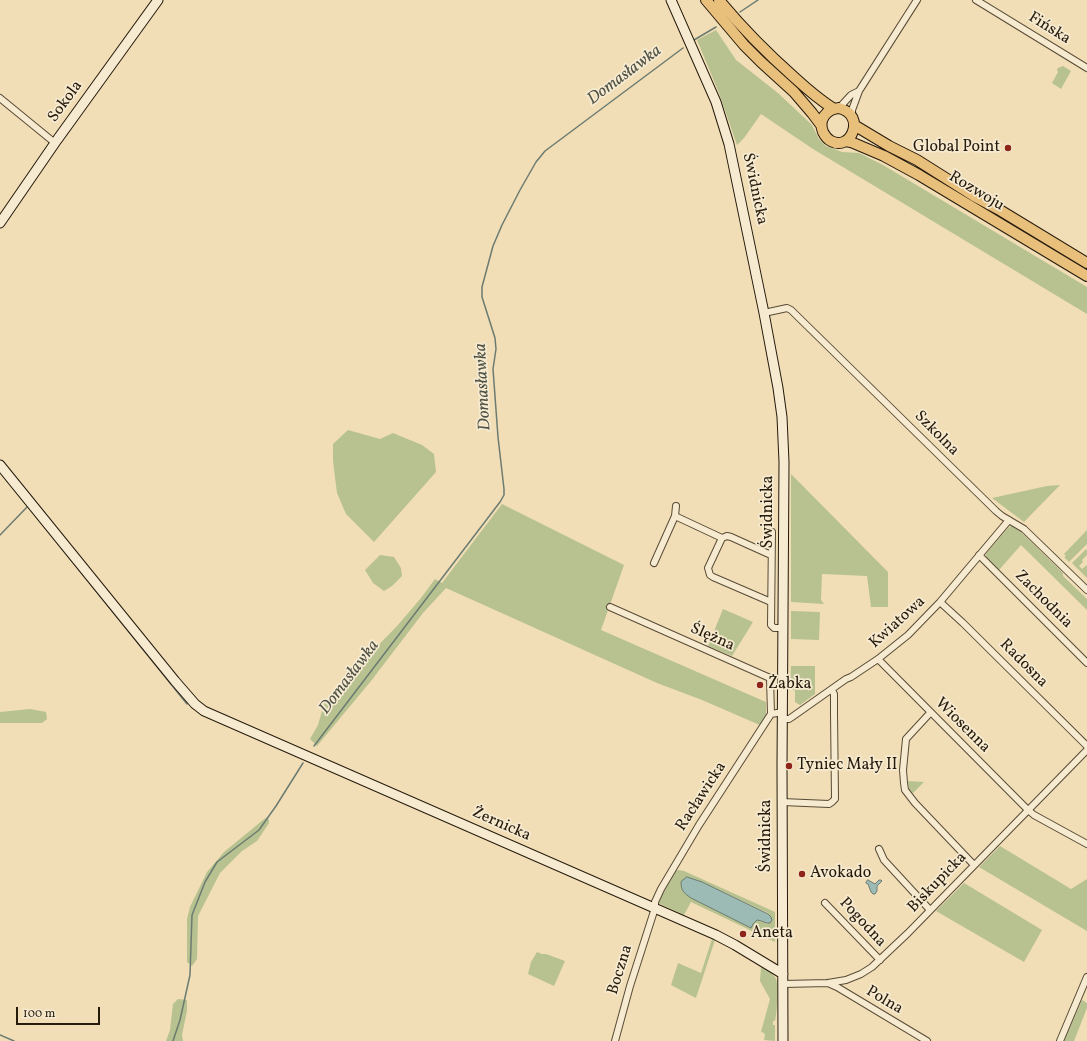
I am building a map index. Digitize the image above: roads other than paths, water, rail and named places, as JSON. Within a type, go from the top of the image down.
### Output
[{"type":"main road","points":[[706,0],[744,45],[794,92],[822,125]]},
{"type":"main road","points":[[719,0],[783,68],[819,98],[836,109],[846,111],[854,121],[853,132],[846,141],[842,143],[831,141],[824,134],[821,121],[828,112],[836,109]]},
{"type":"main road","name":"Rozwoju","points":[[854,121],[889,146],[921,162],[974,196],[1087,263]]},
{"type":"main road","name":"Rozwoju","points":[[846,141],[862,146],[900,164],[1087,276]]},
{"type":"street","name":"Sokola","points":[[0,223],[55,143],[158,0]]},
{"type":"street","name":"Świdnicka","points":[[671,0],[708,83],[723,122],[729,144],[764,313],[782,417],[784,462],[782,802],[783,1041]]},
{"type":"street","points":[[854,121],[852,110],[860,91],[917,0]]},
{"type":"street","name":"Fińska","points":[[976,0],[1087,68]]},
{"type":"street","points":[[836,109],[851,95],[860,91]]},
{"type":"street","points":[[0,98],[55,143]]},
{"type":"street","name":"Szkolna","points":[[764,313],[786,308],[792,310],[996,511],[1024,529],[1087,590]]},
{"type":"street","name":"Żernicka","points":[[0,465],[175,681],[195,704],[204,711],[716,935],[735,945],[783,979]]},
{"type":"street","points":[[654,564],[674,516],[676,506]]},
{"type":"street","points":[[674,516],[722,538],[727,536],[731,537],[771,555]]},
{"type":"street","name":"Kwiatowa","points":[[783,716],[789,719],[878,659],[908,635],[940,602],[1009,520]]},
{"type":"street","points":[[772,532],[771,625],[774,628],[783,628]]},
{"type":"street","points":[[722,538],[708,568],[710,575],[771,602]]},
{"type":"street","name":"Zachodnia","points":[[979,556],[1087,662]]},
{"type":"street","name":"Radosna","points":[[940,602],[1087,746]]},
{"type":"street","name":"Ślężna","points":[[610,607],[770,678],[771,714]]},
{"type":"street","name":"Wiosenna","points":[[878,659],[1034,816],[1087,844]]},
{"type":"street","points":[[782,802],[829,804],[834,799],[834,694],[832,690]]},
{"type":"street","points":[[930,713],[906,739],[903,770],[906,790],[914,803],[974,865]]},
{"type":"street","points":[[771,714],[783,716]]},
{"type":"street","name":"Racławicka","points":[[655,908],[655,902],[661,889],[699,825],[771,714]]},
{"type":"street","name":"Biskupicka","points":[[783,979],[828,983],[846,980],[861,974],[872,967],[908,933],[1087,750]]},
{"type":"street","points":[[879,849],[884,860],[930,910]]},
{"type":"street","name":"Pogodna","points":[[825,903],[880,960]]},
{"type":"street","name":"Boczna","points":[[615,1041],[630,986],[655,908]]},
{"type":"street","points":[[1060,1041],[1087,977]]},
{"type":"street","name":"Polna","points":[[828,983],[927,1041]]},
{"type":"water","points":[[687,877],[702,882],[768,914],[772,920],[768,923],[757,920],[751,928],[691,898],[682,890],[681,882]]},
{"type":"water","points":[[868,880],[875,884],[879,880],[882,881],[877,886],[877,891],[875,894],[871,892],[868,884],[866,883]]},
{"type":"waterway","name":"Domasławka","points":[[740,12],[758,0]]},
{"type":"waterway","name":"Domasławka","points":[[694,40],[716,27]]},
{"type":"waterway","name":"Domasławka","points":[[314,746],[504,495],[493,369],[496,349],[495,338],[482,297],[482,287],[493,246],[520,190],[536,162],[545,151],[683,48]]},
{"type":"waterway","points":[[0,472],[187,704]]},
{"type":"waterway","points":[[0,535],[28,506]]},
{"type":"waterway","name":"Domasławka","points":[[173,1041],[180,1020],[190,975],[192,915],[205,882],[217,862],[259,830],[303,763]]},
{"type":"waterway","points":[[0,1035],[14,1041]]},
{"type":"place","name":"Global Point","points":[[1008,148]]},
{"type":"place","name":"Żabka","points":[[760,685]]},
{"type":"place","name":"Tyniec Mały II","points":[[789,766]]},
{"type":"place","name":"Avokado","points":[[802,874]]},
{"type":"place","name":"Aneta","points":[[743,934]]}]
